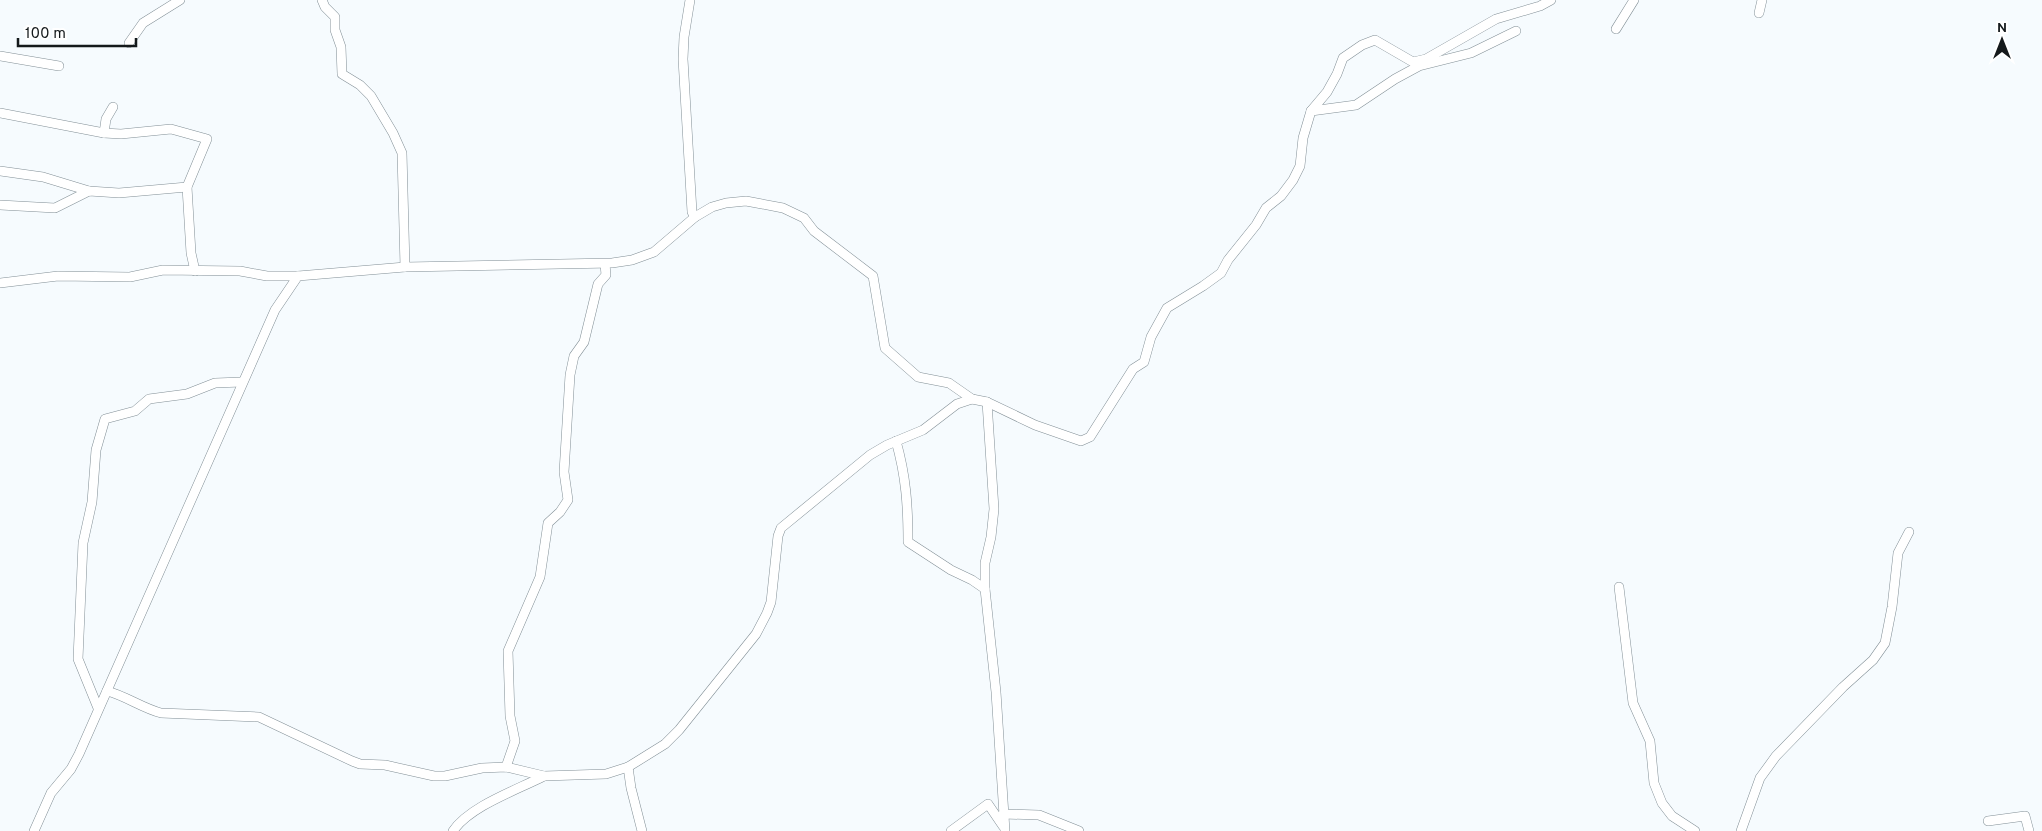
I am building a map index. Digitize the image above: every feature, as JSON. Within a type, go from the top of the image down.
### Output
[{"type":"street","points":[[129,43],[143,23],[180,0]]},
{"type":"street","points":[[322,0],[335,17],[335,30],[341,47],[342,74],[360,85],[370,96],[393,133],[402,153],[405,267]]},
{"type":"street","points":[[690,0],[684,37],[683,83],[692,212],[695,217]]},
{"type":"street","points":[[0,283],[58,276],[130,277],[163,270],[240,271],[267,276],[298,276],[405,267],[605,264],[632,260],[654,252],[695,217],[719,204],[746,202],[783,208],[804,218],[814,231],[873,276],[885,348],[918,377],[950,383],[972,399],[988,402],[1035,425],[1081,441],[1090,437],[1133,369],[1144,362],[1151,337],[1167,308],[1220,273],[1256,225],[1266,208],[1281,196],[1293,180],[1300,166],[1304,138],[1311,111],[1327,92],[1343,58],[1362,45],[1375,40],[1413,62],[1426,59],[1496,19],[1540,6],[1551,0]]},
{"type":"street","points":[[1616,29],[1634,0]]},
{"type":"street","points":[[1759,13],[1762,0]]},
{"type":"street","points":[[1311,111],[1356,105],[1395,79],[1419,66],[1471,53],[1516,31]]},
{"type":"street","points":[[0,56],[59,66]]},
{"type":"street","points":[[104,133],[106,119],[113,107]]},
{"type":"street","points":[[0,113],[104,133],[121,134],[171,129],[207,140],[187,187],[191,254],[195,271]]},
{"type":"street","points":[[0,171],[43,177],[89,191],[119,193],[187,187]]},
{"type":"street","points":[[0,205],[54,208],[89,191]]},
{"type":"street","points":[[506,767],[515,741],[510,716],[508,651],[540,577],[548,523],[560,512],[568,500],[564,472],[570,375],[574,356],[584,342],[598,284],[606,275],[605,264]]},
{"type":"street","points":[[34,831],[51,794],[79,754],[214,451],[242,382],[275,310],[298,276]]},
{"type":"street","points":[[98,708],[78,659],[83,543],[92,502],[96,450],[105,419],[135,412],[149,399],[187,394],[215,383],[242,382]]},
{"type":"street","points":[[107,691],[133,700],[149,710],[161,713],[259,717],[360,764],[385,765],[424,775],[439,776],[482,768],[506,767],[544,776],[606,774],[628,767],[665,744],[679,730],[756,634],[768,613],[771,602],[778,536],[781,528],[870,455],[896,441],[923,430],[957,404],[972,399]]},
{"type":"street","points":[[988,402],[994,509],[991,537],[985,563],[985,589],[996,692],[1005,830]]},
{"type":"street","points":[[896,441],[904,470],[908,508],[908,542],[985,589]]},
{"type":"street","points":[[1741,831],[1760,778],[1776,756],[1873,660],[1885,643],[1892,607],[1898,553],[1908,532]]},
{"type":"street","points":[[1619,587],[1633,703],[1650,741],[1654,783],[1662,803],[1672,816],[1695,831]]},
{"type":"street","points":[[628,767],[631,788],[642,831]]},
{"type":"street","points":[[453,831],[468,816],[544,776]]},
{"type":"street","points":[[951,831],[988,804],[1005,830]]},
{"type":"street","points":[[1003,814],[1039,815],[1080,831]]},
{"type":"street","points":[[1988,821],[2025,816],[2029,831]]}]
